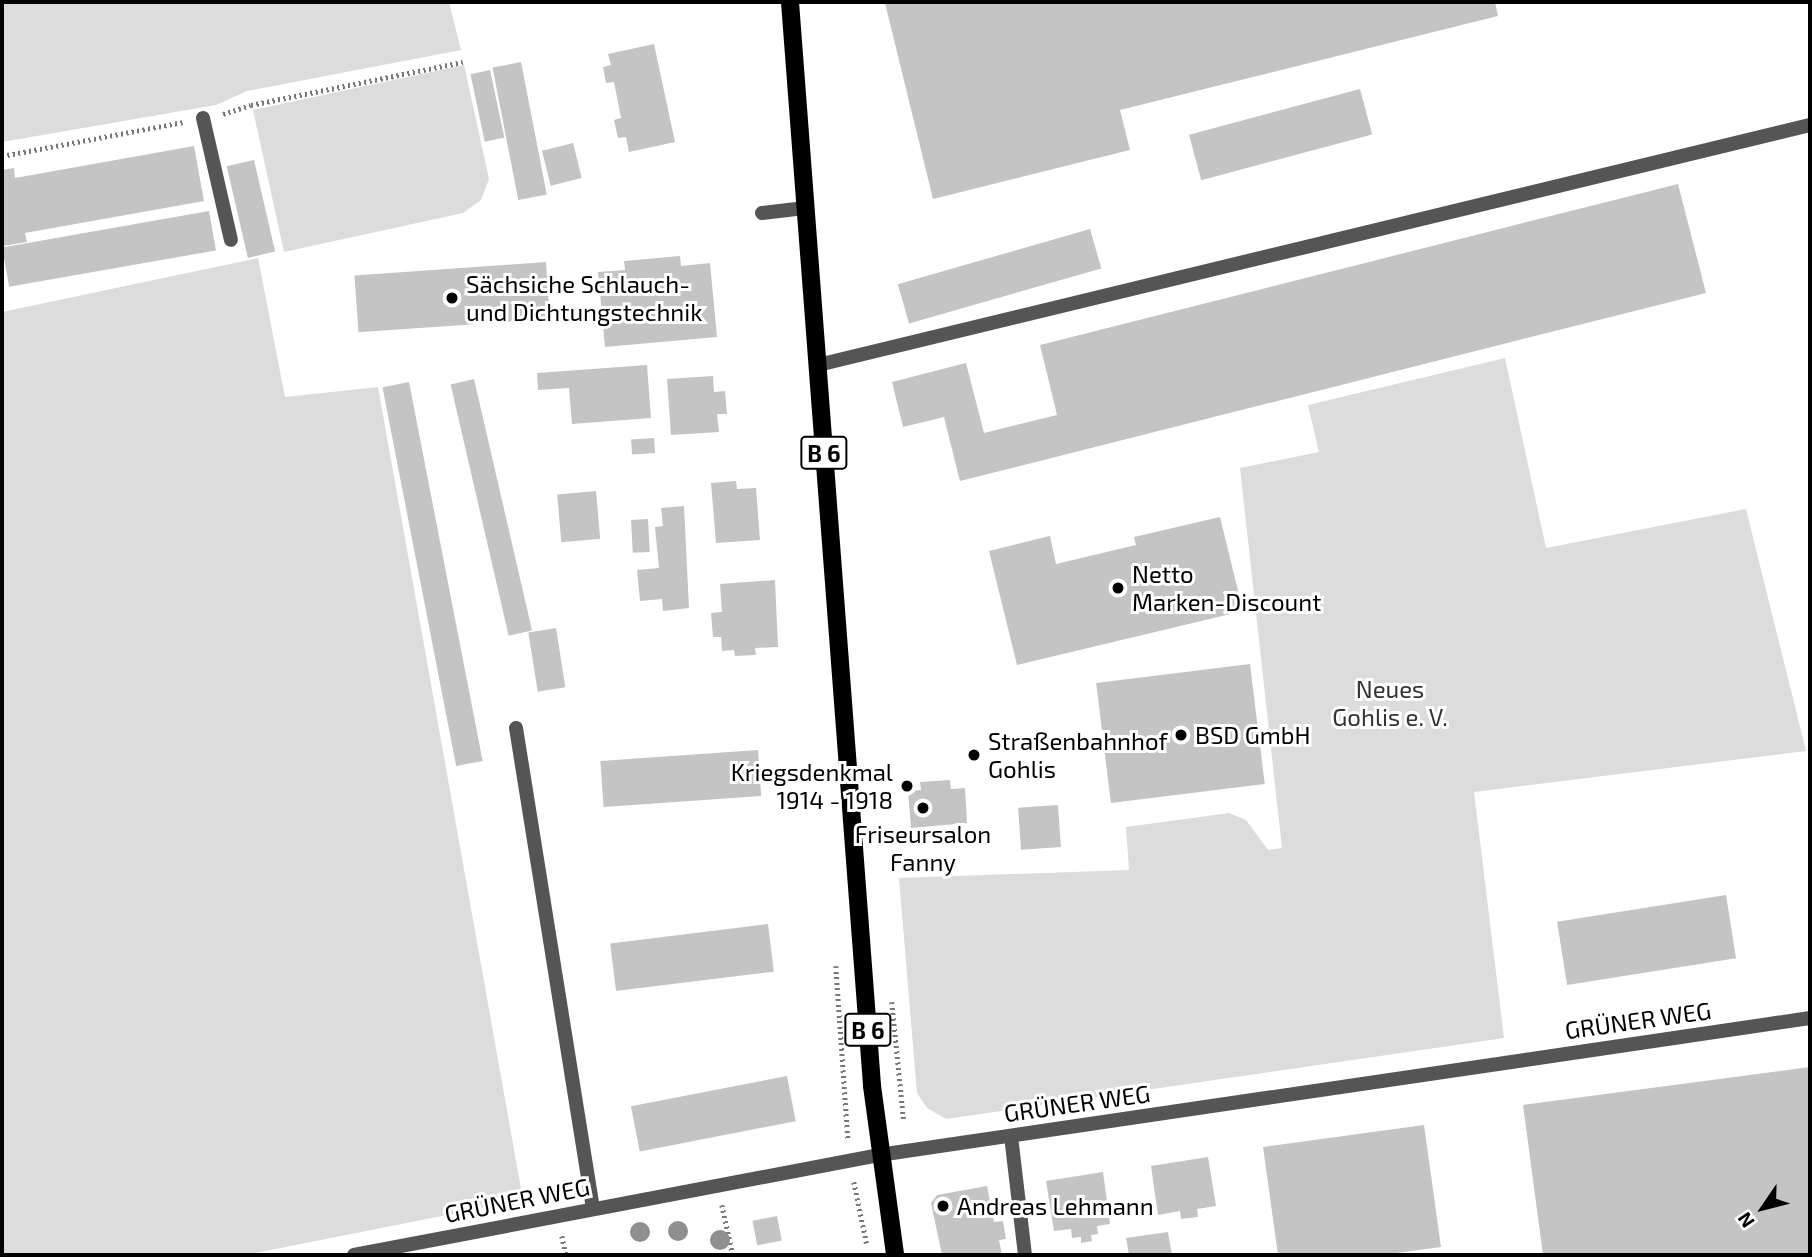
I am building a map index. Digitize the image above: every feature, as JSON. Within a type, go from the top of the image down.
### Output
[{"type":"main road","name":"B 6","points":[[790,2],[879,1155],[895,1255]]},
{"type":"street","points":[[203,118],[231,240]]},
{"type":"street","points":[[818,365],[1810,125]]},
{"type":"street","points":[[762,213],[805,208]]},
{"type":"street","points":[[516,728],[593,1209]]},
{"type":"street","name":"GRÜNER WEG","points":[[354,1255],[415,1249],[593,1209],[879,1155],[1810,1018]]},
{"type":"street","points":[[1011,1136],[1025,1255]]},
{"type":"path","points":[[2,156],[203,118],[463,62]]},
{"type":"path","points":[[718,1185],[733,1255]]},
{"type":"green space","points":[[15,2],[449,2],[461,50],[247,91],[216,105],[2,142],[2,5]]},
{"type":"green space","points":[[464,65],[489,179],[481,200],[463,213],[284,252],[253,110]]},
{"type":"green space","points":[[258,258],[285,397],[378,387],[523,1200],[245,1255],[2,1255],[2,312]]},
{"type":"green space","name":"Neues Gohlis e. V.","points":[[1505,358],[1546,548],[1746,509],[1806,751],[1474,792],[1504,1038],[946,1119],[927,1108],[917,1093],[899,878],[1129,870],[1126,827],[1229,813],[1246,820],[1268,850],[1282,848],[1240,468],[1319,452],[1308,405]]},
{"type":"building","points":[[1495,2],[1498,16],[1120,110],[1130,150],[933,199],[885,3]]},
{"type":"building","points":[[654,44],[675,142],[629,152],[626,137],[618,138],[614,120],[621,118],[614,82],[606,83],[603,67],[611,65],[608,54]]},
{"type":"building","points":[[521,62],[547,195],[518,200],[493,68]]},
{"type":"building","points":[[490,70],[504,137],[485,142],[470,74]]},
{"type":"building","points":[[1360,89],[1372,134],[1201,180],[1189,135]]},
{"type":"building","points":[[573,143],[582,178],[551,186],[542,151]]},
{"type":"building","points":[[194,146],[204,201],[25,233],[27,242],[2,246],[2,170],[14,168],[15,178]]},
{"type":"building","points":[[254,160],[275,252],[248,258],[227,166]]},
{"type":"building","points":[[1678,184],[1706,293],[960,481],[944,417],[903,427],[892,382],[966,363],[984,433],[1057,415],[1040,345]]},
{"type":"building","points":[[209,211],[216,250],[9,287],[2,247]]},
{"type":"building","points":[[1090,229],[1101,268],[909,324],[898,284]]},
{"type":"building","points":[[680,256],[681,266],[710,263],[717,337],[605,347],[598,272],[625,270],[624,261]]},
{"type":"building","name":"Sächsiche Schlauch- und Dichtungstechnik","points":[[546,262],[550,319],[358,332],[354,275]]},
{"type":"building","points":[[647,365],[651,418],[572,424],[569,388],[538,390],[537,373]]},
{"type":"building","points":[[713,376],[714,392],[725,391],[727,414],[717,414],[719,432],[671,435],[667,379]]},
{"type":"building","points":[[474,379],[532,630],[509,636],[451,384]]},
{"type":"building","points":[[409,382],[483,761],[456,766],[382,387]]},
{"type":"building","points":[[654,438],[655,453],[632,455],[631,440]]},
{"type":"building","points":[[736,481],[737,489],[756,488],[760,540],[716,543],[711,483]]},
{"type":"building","points":[[596,491],[600,539],[561,542],[557,494]]},
{"type":"building","points":[[684,506],[689,608],[663,611],[662,599],[640,601],[637,570],[659,568],[655,527],[663,526],[661,508]]},
{"type":"building","name":"Netto Marken-Discount","points":[[1220,517],[1243,611],[1017,665],[989,551],[1050,536],[1056,564],[1136,545],[1134,537]]},
{"type":"building","points":[[648,519],[650,552],[633,553],[631,520]]},
{"type":"building","points":[[775,580],[778,647],[755,648],[756,655],[735,656],[734,650],[722,651],[721,637],[713,637],[711,613],[722,612],[720,584]]},
{"type":"building","points":[[556,628],[565,687],[538,692],[528,632]]},
{"type":"building","name":"BSD GmbH","points":[[1250,664],[1265,784],[1111,803],[1096,683]]},
{"type":"building","points":[[758,750],[761,796],[604,807],[600,761]]},
{"type":"building","points":[[950,780],[951,789],[965,788],[967,823],[911,828],[908,791],[921,790],[920,782]]},
{"type":"building","points":[[1058,805],[1061,847],[1021,850],[1018,808]]},
{"type":"building","points":[[1726,895],[1736,958],[1567,985],[1557,922]]},
{"type":"building","points":[[768,924],[774,972],[616,991],[610,943]]},
{"type":"building","points":[[1810,1067],[1810,1255],[1543,1255],[1523,1105]]},
{"type":"building","points":[[787,1076],[796,1121],[640,1151],[631,1106]]},
{"type":"building","points":[[1424,1125],[1441,1247],[1381,1255],[1278,1255],[1263,1147]]},
{"type":"building","points":[[1208,1157],[1216,1206],[1197,1209],[1198,1217],[1181,1219],[1180,1211],[1158,1215],[1151,1166]]},
{"type":"building","points":[[1103,1172],[1110,1224],[1097,1226],[1098,1234],[1091,1235],[1092,1241],[1081,1243],[1081,1237],[1072,1238],[1071,1229],[1054,1231],[1046,1181]]},
{"type":"building","points":[[987,1186],[994,1222],[1003,1221],[1006,1239],[999,1240],[1002,1255],[942,1255],[931,1203],[937,1195]]},
{"type":"building","points":[[777,1216],[782,1241],[757,1245],[752,1221]]},
{"type":"building","points":[[1168,1232],[1172,1255],[1129,1255],[1126,1238]]},
{"type":"place","name":"Sächsiche Schlauch- und Dichtungstechnik","points":[[452,298]]},
{"type":"place","name":"Netto Marken-Discount","points":[[1118,588]]},
{"type":"place","name":"BSD GmbH","points":[[1181,735]]},
{"type":"place","name":"Straßenbahnhof Gohlis","points":[[974,755]]},
{"type":"place","name":"Kriegsdenkmal 1914 - 1918","points":[[907,786]]},
{"type":"place","name":"Friseursalon Fanny","points":[[923,808]]},
{"type":"place","name":"Andreas Lehmann","points":[[943,1206]]}]
